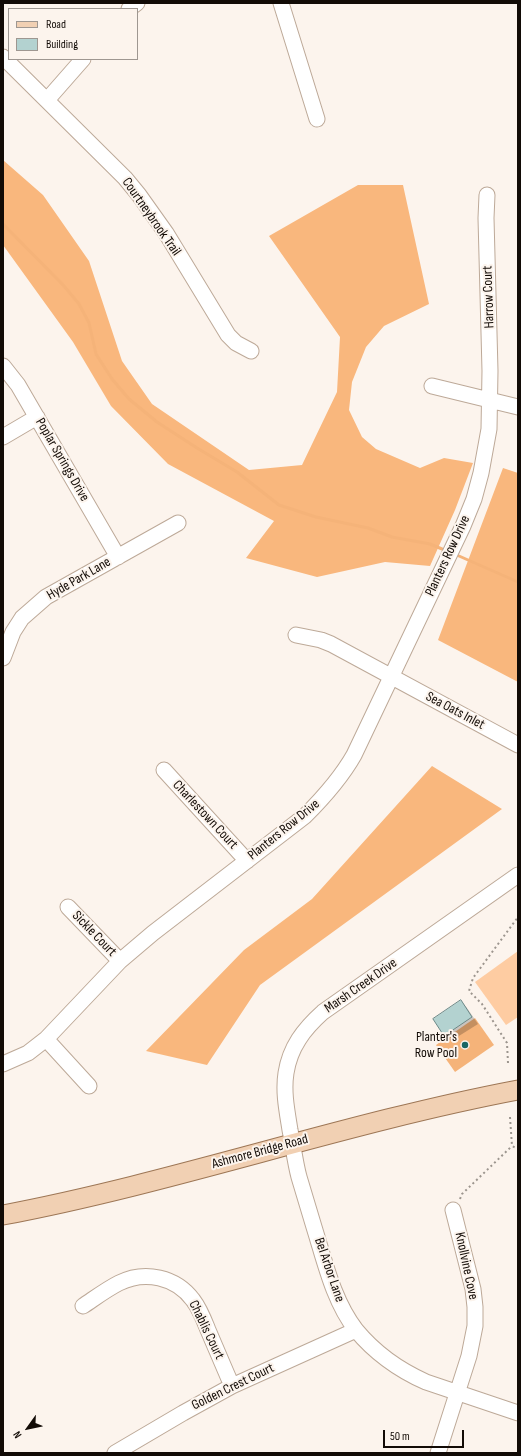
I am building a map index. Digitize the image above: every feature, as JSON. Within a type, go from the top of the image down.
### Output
[{"type":"main road","name":"Ashmore Bridge Road","points":[[3,1215],[106,1193],[419,1112],[518,1090]]},
{"type":"street","points":[[281,3],[317,119]]},
{"type":"street","name":"Courtneybrook Trail","points":[[3,57],[125,178],[166,233],[228,335],[236,343],[252,351]]},
{"type":"street","points":[[47,100],[82,60]]},
{"type":"street","name":"Harrow Court","points":[[487,195],[486,218],[490,400]]},
{"type":"street","name":"Poplar Springs Drive","points":[[3,366],[18,385],[118,556]]},
{"type":"street","points":[[432,386],[518,407]]},
{"type":"street","name":"Planters Row Drive","points":[[3,1064],[28,1053],[46,1039],[120,961],[153,932],[305,816],[336,784],[354,755],[392,677],[463,526],[474,499],[482,473],[487,446],[490,400]]},
{"type":"street","points":[[3,437],[37,417]]},
{"type":"street","name":"Hyde Park Lane","points":[[3,658],[13,632],[28,611],[46,597],[178,523]]},
{"type":"street","name":"Sea Oats Inlet","points":[[296,634],[321,640],[330,644],[518,745]]},
{"type":"street","name":"Charlestown Court","points":[[164,770],[246,861]]},
{"type":"street","name":"Marsh Creek Drive","points":[[293,1144],[285,1102],[286,1072],[289,1059],[295,1045],[310,1024],[323,1012],[518,875]]},
{"type":"street","name":"Sickle Court","points":[[68,907],[120,961]]},
{"type":"street","points":[[46,1039],[89,1086]]},
{"type":"street","name":"Bel Arbor Lane","points":[[293,1144],[299,1176],[331,1284],[341,1307],[356,1330],[376,1350],[400,1369],[426,1382],[518,1413]]},
{"type":"street","name":"Knollvine Cove","points":[[438,1453],[472,1345],[475,1326],[473,1290],[454,1210]]},
{"type":"street","name":"Chablis Court","points":[[83,1306],[119,1283],[130,1278],[153,1277],[174,1283],[188,1293],[198,1306],[232,1386]]},
{"type":"street","name":"Golden Crest Court","points":[[115,1453],[232,1386],[356,1330]]},
{"type":"path","points":[[508,1063],[507,1043],[482,1004],[469,991],[473,978],[518,917]]},
{"type":"path","points":[[510,1117],[512,1146]]},
{"type":"path","points":[[512,1146],[518,1148]]},
{"type":"path","points":[[454,1210],[462,1194],[512,1146]]},
{"type":"shaded area","points":[[3,160],[43,195],[89,261],[122,361],[152,404],[249,470],[302,465],[337,392],[340,337],[269,236],[358,185],[403,185],[429,304],[384,326],[366,347],[352,382],[349,410],[362,437],[376,449],[420,468],[444,458],[473,463],[455,510],[430,566],[385,562],[317,577],[246,558],[274,521],[168,464],[111,406],[73,342],[3,245]]},
{"type":"shaded area","points":[[503,468],[518,473],[518,682],[438,640]]},
{"type":"shaded area","points":[[432,766],[502,809],[260,985],[207,1065],[146,1051],[244,950],[312,899]]},
{"type":"shaded area","points":[[518,951],[518,1017],[506,1025],[475,982]]},
{"type":"shaded area","name":"Planter's Row Pool","points":[[475,1018],[494,1045],[455,1072],[436,1045]]},
{"type":"building","points":[[461,1000],[472,1017],[444,1036],[433,1019]]},
{"type":"waterway","points":[[3,224],[64,286],[79,304],[89,323],[96,354],[112,379],[129,399],[157,422],[237,472],[279,505],[316,517],[368,528],[392,537],[430,544],[442,549]]},
{"type":"waterway","points":[[459,556],[518,582]]},
{"type":"place","name":"Planter's Row Pool","points":[[465,1045]]}]
